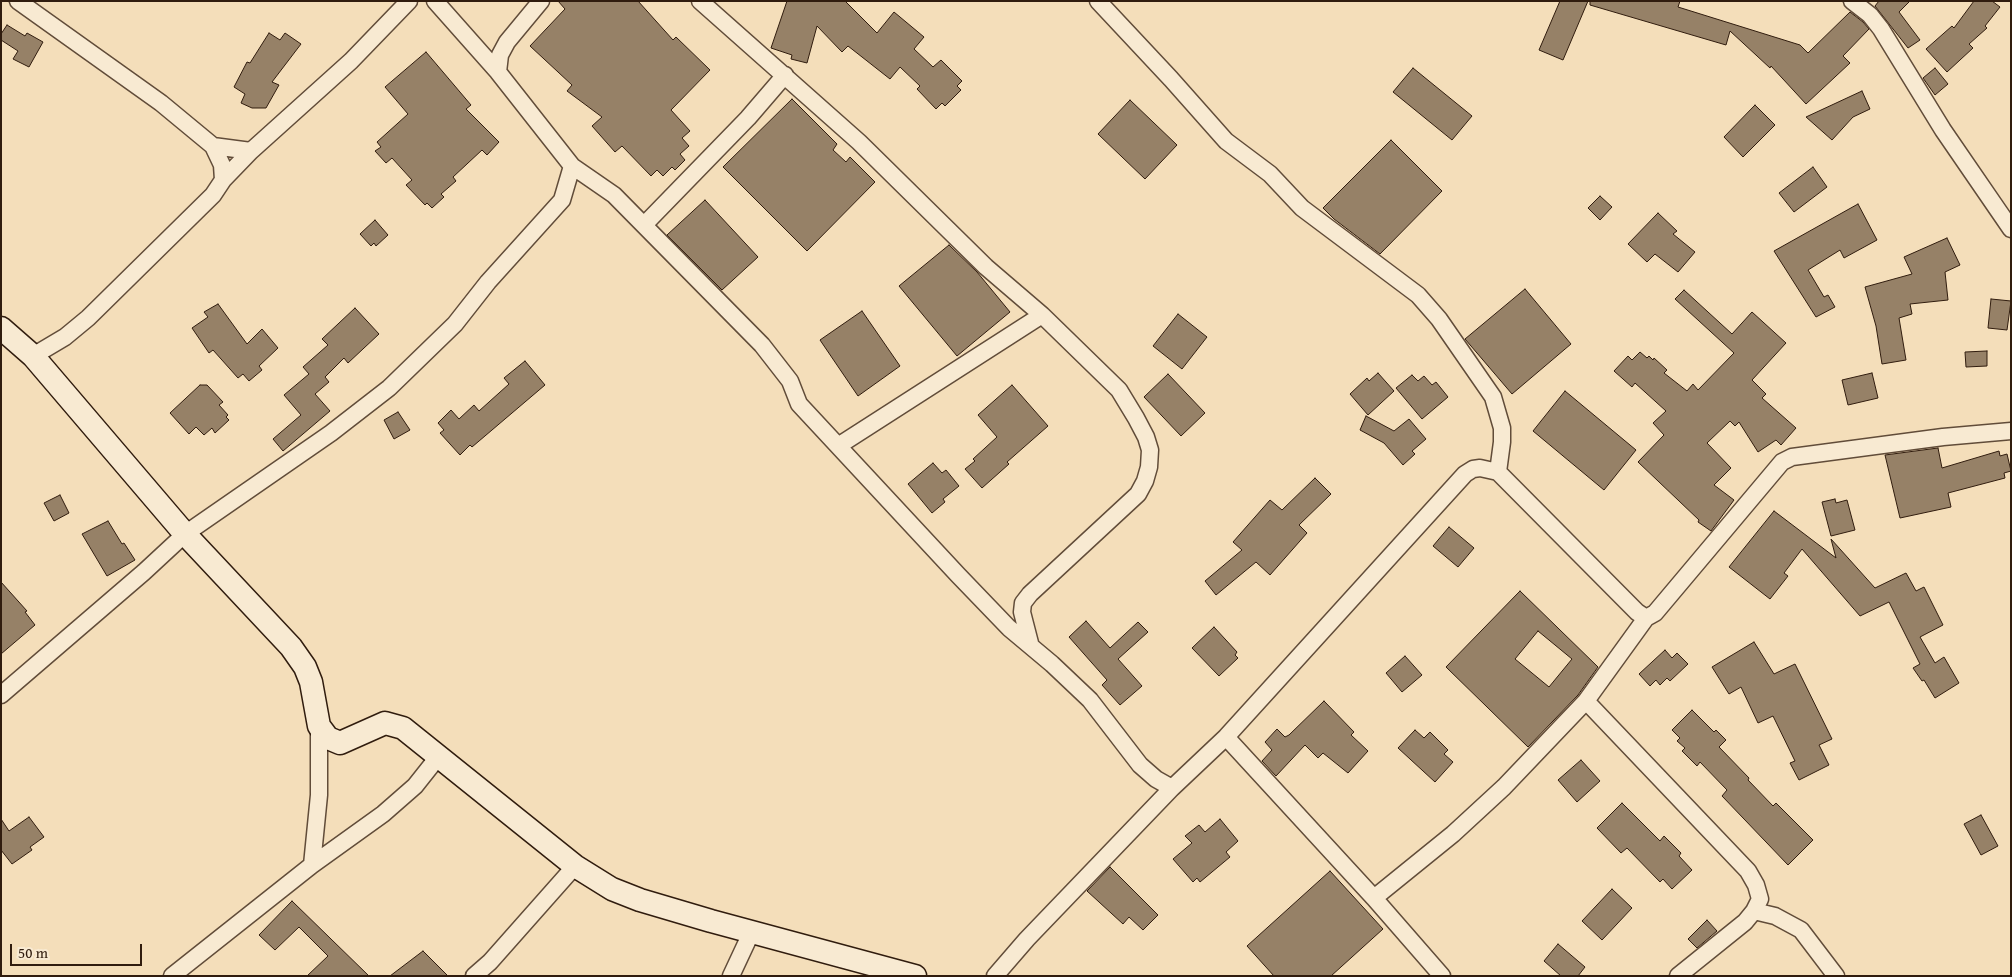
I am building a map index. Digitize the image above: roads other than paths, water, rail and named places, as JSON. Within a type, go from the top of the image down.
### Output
[{"type":"street","points":[[18,1],[161,103],[212,146],[222,165],[223,180]]},
{"type":"street","points":[[33,356],[65,337],[82,324],[213,195],[223,180],[251,151],[352,61],[409,1]]},
{"type":"street","points":[[436,1],[498,72],[572,166],[614,195],[762,345],[790,381],[799,404],[958,575],[1010,628],[1030,643],[1090,700],[1140,765],[1156,779],[1172,788]]},
{"type":"street","points":[[498,72],[500,55],[507,42],[541,1]]},
{"type":"street","points":[[700,1],[859,142],[986,267],[1042,315],[1119,390],[1146,437],[1150,450],[1149,467],[1145,481],[1138,494],[1030,594],[1023,604],[1022,612],[1030,643]]},
{"type":"street","points":[[1098,1],[1226,141],[1270,174],[1302,208],[1418,295],[1439,319],[1494,397],[1502,428],[1498,472]]},
{"type":"street","points":[[1852,1],[1870,16],[1881,29],[1943,130],[2011,229]]},
{"type":"street","points":[[644,225],[748,118],[785,76]]},
{"type":"street","points":[[212,146],[251,151]]},
{"type":"street","points":[[1,695],[144,572],[185,534],[331,433],[389,388],[455,324],[488,282],[562,200],[572,166]]},
{"type":"street","points":[[838,446],[1042,315]]},
{"type":"street","points":[[2,332],[33,356],[185,534],[291,646],[306,667],[312,682],[319,726],[319,795],[312,865]]},
{"type":"street","points":[[1374,898],[1468,821],[1504,787],[1586,701],[1646,618],[1654,613],[1782,462],[1792,456],[1943,436],[2011,431]]},
{"type":"street","points":[[995,976],[1027,939],[1172,788],[1226,737],[1465,474],[1473,469],[1480,468],[1498,472],[1646,618]]},
{"type":"street","points":[[1586,701],[1748,871],[1756,885],[1760,899],[1754,911],[1745,922],[1678,976]]},
{"type":"street","points":[[319,726],[328,738],[340,743],[385,723],[403,728],[575,866],[612,889],[640,900],[915,976]]},
{"type":"street","points":[[1226,737],[1374,898],[1442,976]]},
{"type":"street","points":[[172,976],[312,865],[389,808],[415,786],[438,757]]},
{"type":"street","points":[[474,976],[490,962],[575,866]]},
{"type":"street","points":[[1754,911],[1775,916],[1801,930],[1836,976]]},
{"type":"street","points":[[731,976],[752,932]]}]
